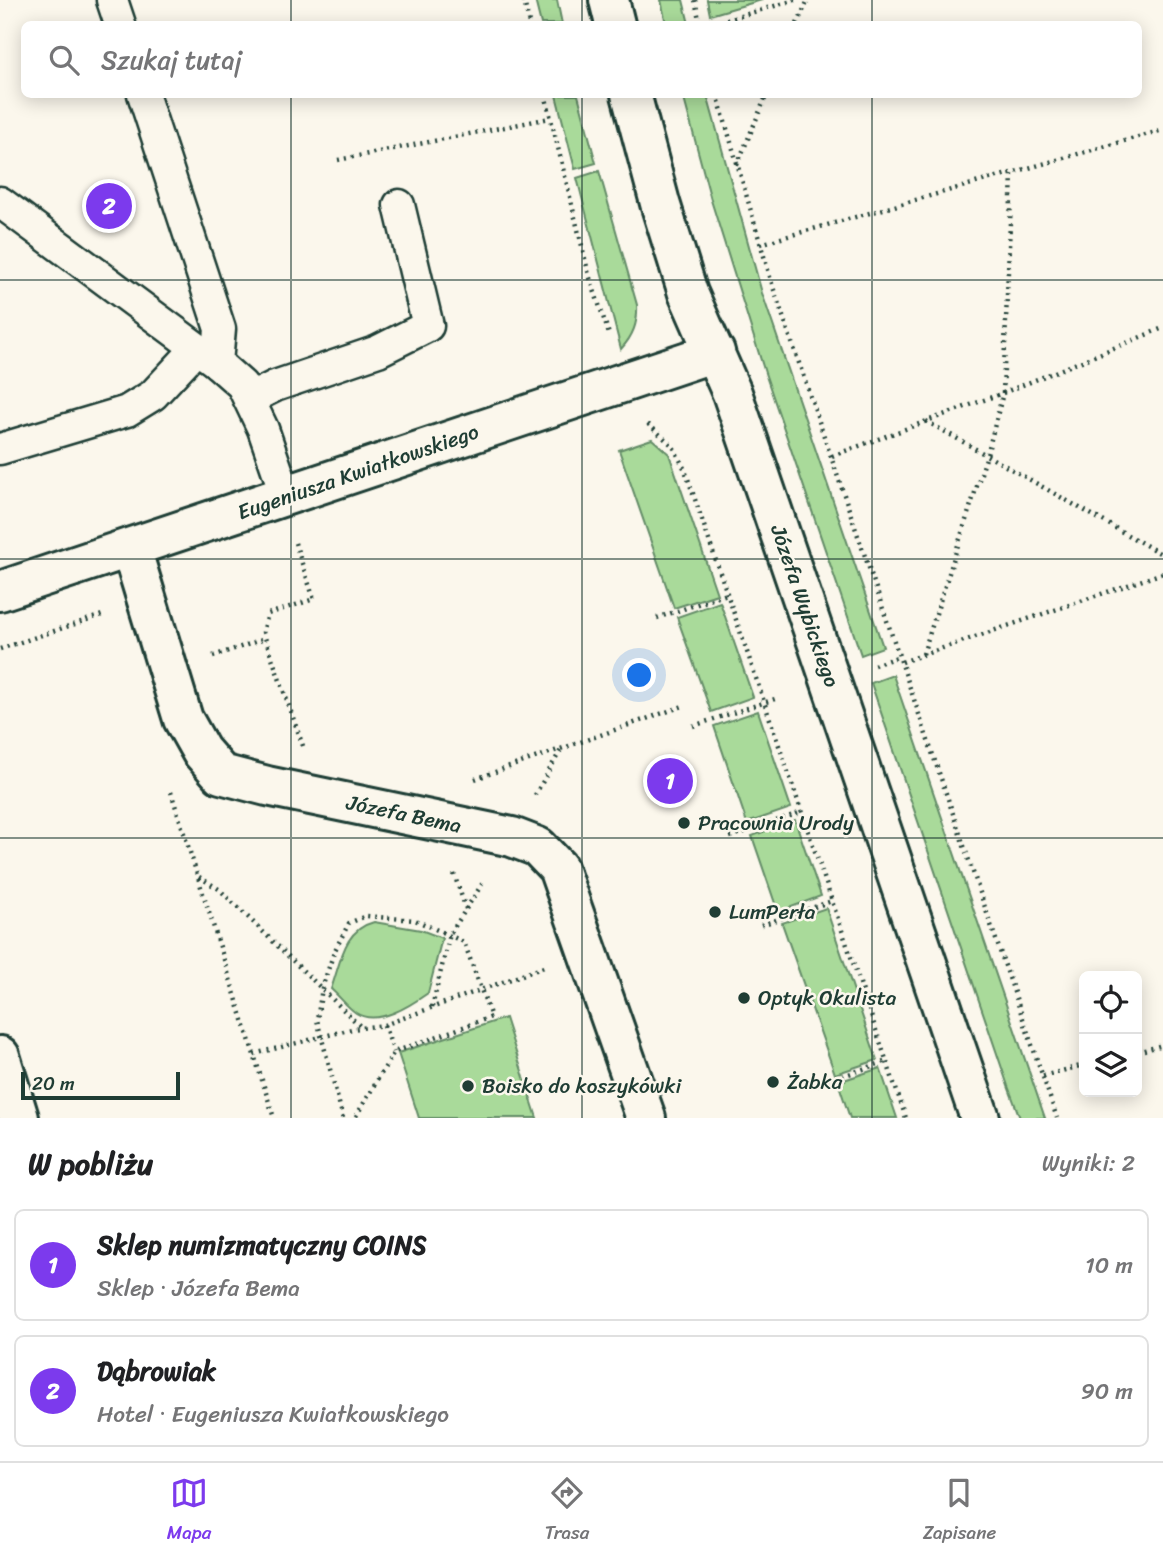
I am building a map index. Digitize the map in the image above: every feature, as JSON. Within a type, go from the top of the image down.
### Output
[{"type":"street","points":[[609,0],[614,21]]},
{"type":"street","name":"Józefa Wybickiego","points":[[632,98],[685,282],[747,437],[980,1118]]},
{"type":"street","name":"Eugeniusza Kwiatkowskiego","points":[[0,591],[715,352]]},
{"type":"street","name":"Józefa Bema","points":[[131,548],[183,719],[201,751],[221,774],[512,836],[538,846],[558,868],[646,1118]]},
{"type":"street","points":[[0,1056],[19,1118]]},
{"type":"lane","points":[[111,0],[119,21]]},
{"type":"lane","points":[[0,449],[127,411],[207,356],[220,329],[144,98]]},
{"type":"lane","points":[[0,202],[242,385],[263,429],[283,497]]},
{"type":"lane","points":[[249,399],[275,386],[378,351],[428,326],[399,205]]},
{"type":"path","points":[[524,0],[528,21]]},
{"type":"path","points":[[695,0],[699,21]]},
{"type":"path","points":[[723,21],[794,0]]},
{"type":"path","points":[[798,21],[808,0]]},
{"type":"path","points":[[546,98],[589,275],[612,342]]},
{"type":"path","points":[[718,98],[759,244],[1057,1118]]},
{"type":"path","points":[[737,166],[765,98]]},
{"type":"path","points":[[338,160],[550,118]]},
{"type":"path","points":[[759,244],[1163,130]]},
{"type":"path","points":[[923,654],[987,455],[1003,393],[1013,174]]},
{"type":"path","points":[[832,456],[1003,393],[1163,328]]},
{"type":"path","points":[[644,420],[667,439],[681,461],[906,1118]]},
{"type":"path","points":[[926,421],[1163,555]]},
{"type":"path","points":[[283,497],[314,599],[268,614],[263,632],[320,797]]},
{"type":"path","points":[[866,667],[923,654],[1163,573]]},
{"type":"path","points":[[657,618],[727,594]]},
{"type":"path","points":[[0,649],[114,611]]},
{"type":"path","points":[[234,649],[265,639]]},
{"type":"path","points":[[693,726],[775,699]]},
{"type":"path","points":[[474,779],[686,705]]},
{"type":"path","points":[[169,784],[274,1118]]},
{"type":"path","points":[[730,836],[802,812]]},
{"type":"path","points":[[199,877],[219,888],[362,1027]]},
{"type":"path","points":[[761,925],[832,901]]},
{"type":"path","points":[[343,1118],[317,1020],[321,988],[349,923],[366,916],[415,920],[464,942],[491,1017],[394,1052],[355,1118]]},
{"type":"path","points":[[254,1054],[362,1027],[384,1025],[588,951]]},
{"type":"path","points":[[384,1025],[394,1052]]},
{"type":"path","points":[[1142,1051],[1163,1045]]},
{"type":"path","points":[[816,1086],[887,1061]]},
{"type":"path","points":[[1043,1076],[1079,1066]]},
{"type":"green space","points":[[535,0],[557,0],[561,21],[540,21]]},
{"type":"green space","points":[[661,0],[683,0],[688,21],[665,21]]},
{"type":"green space","points":[[707,0],[762,0],[710,15]]},
{"type":"green space","points":[[557,98],[579,98],[596,163],[575,169]]},
{"type":"green space","points":[[684,98],[708,98],[762,293],[883,647],[861,655],[765,373],[711,200]]},
{"type":"green space","points":[[599,171],[637,305],[634,329],[621,349],[577,178]]},
{"type":"green space","points":[[652,439],[669,454],[717,594],[674,608],[619,450]]},
{"type":"green space","points":[[720,602],[753,697],[711,712],[677,617]]},
{"type":"green space","points":[[893,675],[1045,1118],[1020,1118],[1008,1086],[871,683]]},
{"type":"green space","points":[[758,711],[791,808],[747,823],[714,726]]},
{"type":"green space","points":[[795,820],[821,896],[778,912],[752,836]]},
{"type":"green space","points":[[826,908],[877,1060],[835,1074],[782,923]]},
{"type":"green space","points":[[374,922],[421,930],[442,938],[428,993],[394,1013],[365,1017],[349,1008],[331,989],[349,940],[364,926]]},
{"type":"green space","name":"Boisko do koszykówki","points":[[505,1018],[537,1118],[419,1118],[398,1053]]},
{"type":"green space","points":[[880,1068],[897,1118],[850,1118],[838,1082]]},
{"type":"place","name":"Dąbrowiak","points":[[109,206]]},
{"type":"place","name":"Sklep numizmatyczny COINS","points":[[670,781]]},
{"type":"place","name":"Pracownia Urody","points":[[684,823]]},
{"type":"place","name":"LumPerła","points":[[715,912]]},
{"type":"place","name":"Optyk Okulista","points":[[744,998]]},
{"type":"place","name":"Żabka","points":[[773,1082]]},
{"type":"place","name":"Boisko do koszykówki","points":[[468,1086]]}]
